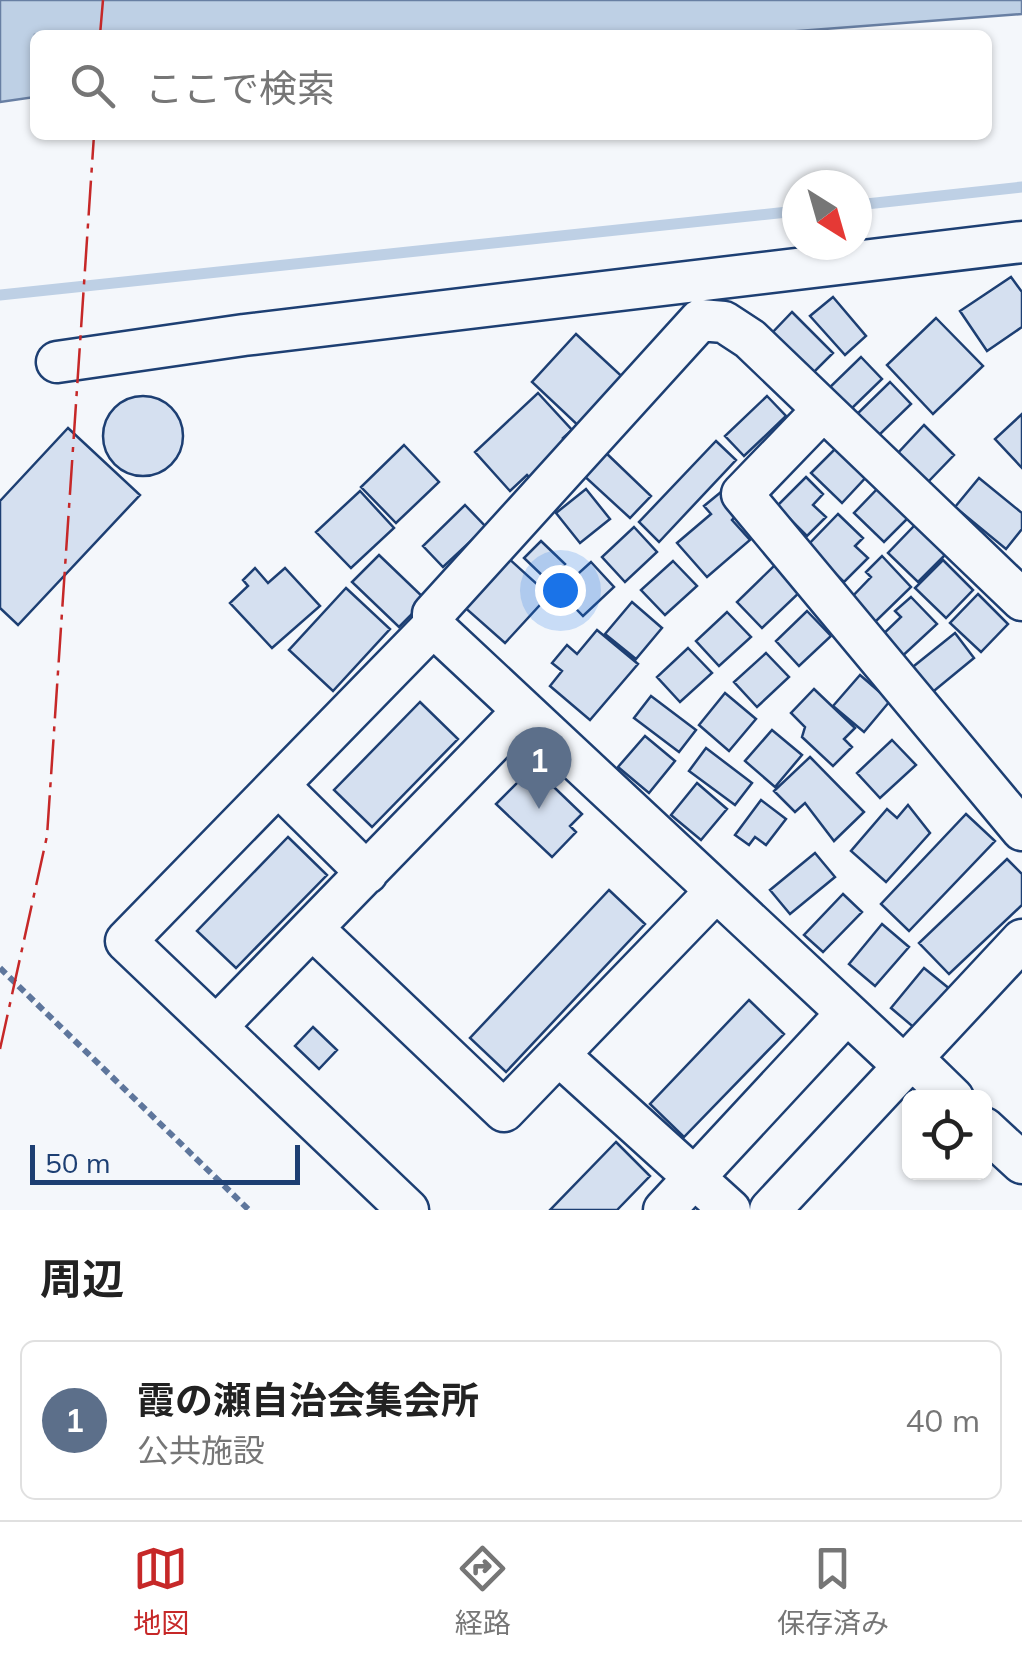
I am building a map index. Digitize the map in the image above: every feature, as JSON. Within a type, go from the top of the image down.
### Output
[{"type":"street","points":[[57,362],[244,335],[1022,242]]},
{"type":"street","points":[[717,280],[724,322]]},
{"type":"street","points":[[408,1210],[126,941],[432,626],[433,614],[700,320],[724,322],[750,339],[1022,600]]},
{"type":"street","points":[[823,410],[742,494],[1022,830]]},
{"type":"street","points":[[432,626],[847,1013],[942,1090]]},
{"type":"street","points":[[216,1028],[523,710]]},
{"type":"street","points":[[278,785],[367,872]]},
{"type":"street","points":[[314,929],[504,1110],[716,891]]},
{"type":"street","points":[[770,1210],[1022,940]]},
{"type":"street","points":[[664,1210],[847,1013]]},
{"type":"street","points":[[559,1055],[730,1210]]},
{"type":"street","points":[[992,1135],[1022,1163]]},
{"type":"path","points":[[0,968],[249,1210]]},
{"type":"water","points":[[0,0],[1022,0],[1022,14],[812,30],[30,30],[30,98],[0,102]]},
{"type":"building","points":[[1011,277],[1022,292],[1022,327],[987,351],[960,311]]},
{"type":"building","points":[[833,297],[866,336],[845,355],[810,316]]},
{"type":"building","points":[[792,312],[833,353],[812,374],[772,333]]},
{"type":"building","points":[[936,318],[983,366],[933,414],[887,365]]},
{"type":"building","points":[[576,334],[629,383],[584,431],[532,382]]},
{"type":"building","points":[[861,357],[882,379],[847,413],[826,391]]},
{"type":"building","points":[[890,382],[911,404],[876,438],[855,416]]},
{"type":"building","points":[[538,393],[572,430],[563,438],[571,446],[533,481],[527,475],[510,491],[475,452]]},
{"type":"building","points":[[143,396],[158,399],[171,408],[180,421],[180,451],[171,464],[158,473],[143,476],[128,473],[115,464],[106,451],[103,436],[106,421],[115,408],[128,399]]},
{"type":"building","points":[[767,396],[786,416],[744,456],[725,436]]},
{"type":"building","points":[[1022,414],[1022,468],[995,439]]},
{"type":"building","points":[[924,425],[954,455],[927,483],[897,454]]},
{"type":"building","points":[[68,428],[140,495],[18,625],[0,608],[0,501]]},
{"type":"building","points":[[716,441],[736,460],[659,542],[639,522]]},
{"type":"building","points":[[404,445],[439,482],[396,523],[361,487]]},
{"type":"building","points":[[839,445],[869,474],[842,503],[811,473]]},
{"type":"building","points":[[604,451],[651,496],[630,518],[582,474]]},
{"type":"building","points":[[806,477],[823,494],[813,505],[826,517],[807,536],[777,506]]},
{"type":"building","points":[[979,478],[1022,513],[1022,529],[1006,549],[955,507]]},
{"type":"building","points":[[881,485],[912,514],[884,542],[854,513]]},
{"type":"building","points":[[586,489],[610,519],[580,543],[556,513]]},
{"type":"building","points":[[360,491],[394,528],[351,568],[316,532]]},
{"type":"building","points":[[721,492],[739,512],[732,520],[750,540],[707,577],[677,543],[711,514],[704,506]]},
{"type":"building","points":[[465,505],[486,527],[443,567],[423,546]]},
{"type":"building","points":[[838,514],[863,538],[855,546],[868,558],[844,582],[807,546]]},
{"type":"building","points":[[915,525],[946,554],[918,582],[888,553]]},
{"type":"building","points":[[634,527],[657,552],[625,582],[602,557]]},
{"type":"building","points":[[541,541],[565,564],[548,581],[524,558]]},
{"type":"building","points":[[379,555],[426,600],[399,627],[352,582]]},
{"type":"building","points":[[506,556],[549,595],[505,643],[462,605]]},
{"type":"building","points":[[882,556],[911,587],[874,623],[850,599],[871,577],[866,572]]},
{"type":"building","points":[[943,560],[973,590],[946,618],[915,588]]},
{"type":"building","points":[[673,561],[697,586],[665,615],[641,590]]},
{"type":"building","points":[[591,562],[614,587],[583,616],[559,591]]},
{"type":"building","points":[[777,563],[802,590],[762,628],[737,602]]},
{"type":"building","points":[[255,568],[268,583],[285,568],[320,606],[272,648],[230,603],[248,586],[243,580]]},
{"type":"building","points":[[346,588],[390,629],[333,691],[289,650]]},
{"type":"building","points":[[978,594],[1008,624],[981,652],[950,623]]},
{"type":"building","points":[[911,597],[937,624],[897,661],[877,640],[901,617],[895,611]]},
{"type":"building","points":[[632,602],[662,628],[636,659],[605,634]]},
{"type":"building","points":[[807,611],[831,636],[799,666],[776,641]]},
{"type":"building","points":[[727,612],[751,637],[719,666],[696,641]]},
{"type":"building","points":[[597,630],[638,664],[590,720],[550,686],[562,671],[552,663],[567,645],[577,654]]},
{"type":"building","points":[[955,633],[974,658],[929,695],[909,670]]},
{"type":"building","points":[[688,648],[712,673],[680,702],[657,677]]},
{"type":"building","points":[[766,653],[789,677],[757,707],[734,682]]},
{"type":"building","points":[[860,675],[890,701],[864,732],[833,706]]},
{"type":"building","points":[[814,689],[855,728],[844,739],[852,747],[833,766],[802,737],[805,727],[791,713]]},
{"type":"building","points":[[725,693],[756,719],[729,751],[699,725]]},
{"type":"building","points":[[651,696],[696,730],[679,752],[634,718]]},
{"type":"building","points":[[420,702],[458,739],[372,827],[334,790]]},
{"type":"building","points":[[772,730],[802,755],[775,787],[745,761]]},
{"type":"building","points":[[645,736],[675,761],[649,793],[618,767]]},
{"type":"building","points":[[892,740],[916,765],[880,798],[857,773]]},
{"type":"building","points":[[706,748],[752,783],[735,805],[689,771]]},
{"type":"building","points":[[810,757],[864,812],[834,841],[805,803],[795,812],[774,791]]},
{"type":"building","points":[[533,767],[582,814],[570,826],[576,832],[552,857],[496,804]]},
{"type":"building","points":[[697,783],[727,809],[701,840],[671,815]]},
{"type":"building","points":[[761,800],[786,819],[766,845],[755,837],[749,845],[735,835]]},
{"type":"building","points":[[908,805],[930,833],[886,882],[851,851],[887,809],[897,818]]},
{"type":"building","points":[[966,814],[995,841],[909,931],[881,904]]},
{"type":"building","points":[[288,837],[327,875],[236,968],[197,931]]},
{"type":"building","points":[[815,853],[835,877],[790,914],[770,890]]},
{"type":"building","points":[[1007,859],[1022,874],[1022,905],[949,974],[919,943]]},
{"type":"building","points":[[609,890],[645,924],[506,1072],[470,1038]]},
{"type":"building","points":[[843,894],[862,912],[823,952],[804,935]]},
{"type":"building","points":[[882,924],[909,947],[875,986],[849,964]]},
{"type":"building","points":[[924,968],[951,990],[917,1030],[891,1008]]},
{"type":"building","points":[[749,1000],[784,1034],[684,1137],[650,1104]]},
{"type":"building","points":[[313,1027],[337,1050],[319,1069],[295,1046]]},
{"type":"building","points":[[616,1142],[650,1176],[617,1210],[550,1210]]},
{"type":"waterway","points":[[872,203],[1022,187]]},
{"type":"waterway","points":[[0,295],[782,213]]},
{"type":"power","points":[[100,30],[103,0]]},
{"type":"power","points":[[0,1049],[47,836],[94,140]]},
{"type":"place","name":"霞の瀬自治会集会所","points":[[539,809]]}]
